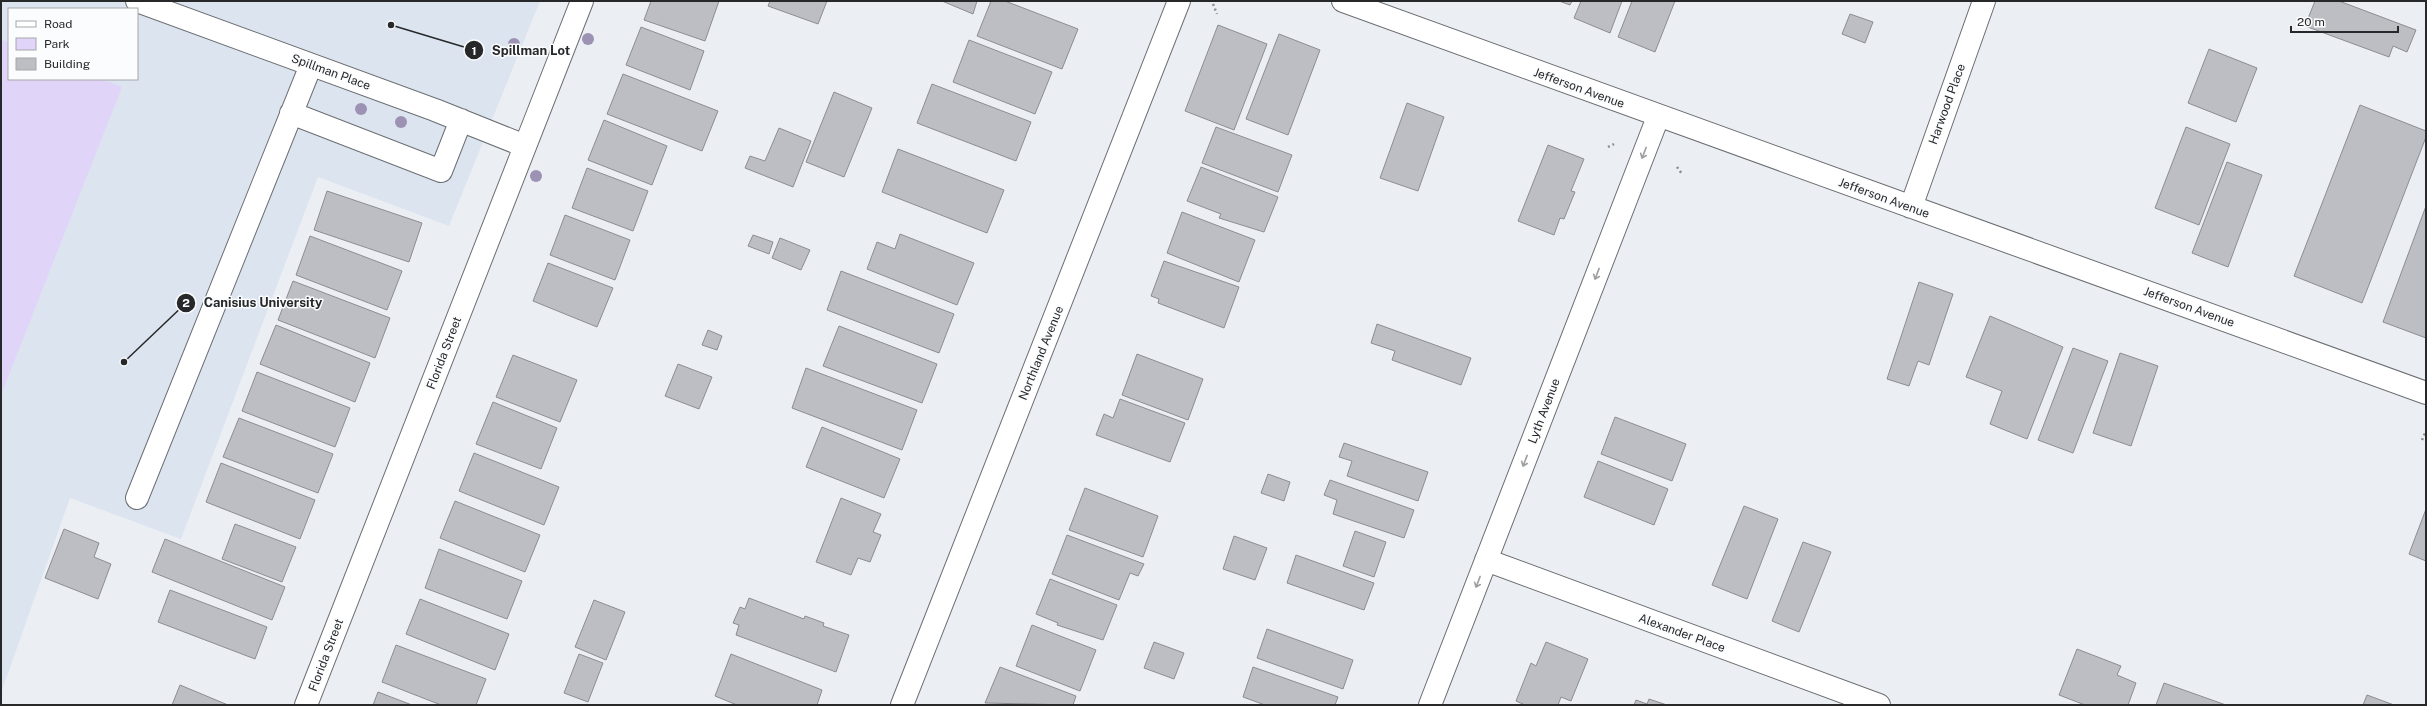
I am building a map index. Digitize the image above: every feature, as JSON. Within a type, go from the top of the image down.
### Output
[{"type":"street","name":"Spillman Place","points":[[137,1],[461,120],[525,146]]},
{"type":"street","name":"Florida Street","points":[[306,705],[582,1]]},
{"type":"street","name":"Northland Avenue","points":[[902,705],[1179,1]]},
{"type":"street","name":"Jefferson Avenue","points":[[1342,1],[2426,393]]},
{"type":"street","name":"Harwood Place","points":[[1911,207],[1984,1]]},
{"type":"street","points":[[138,498],[311,65]]},
{"type":"street","points":[[291,113],[441,171],[461,120]]},
{"type":"street","name":"Lyth Avenue","points":[[1430,705],[1658,116]]},
{"type":"street","name":"Alexander Place","points":[[1486,560],[1879,705]]},
{"type":"path","points":[[1213,4],[1218,14]]},
{"type":"path","points":[[1608,147],[1614,144]]},
{"type":"path","points":[[1677,167],[1682,174]]},
{"type":"path","points":[[2422,440],[2426,431]]},
{"type":"shaded area","points":[[1,1],[540,1],[449,226],[318,177],[181,539],[70,498],[1,693]]},
{"type":"green space","points":[[1,40],[8,43],[8,80],[104,80],[122,87],[1,395]]},
{"type":"building","points":[[651,1],[719,1],[705,41],[644,20]]},
{"type":"building","points":[[770,1],[827,1],[818,24],[768,6]]},
{"type":"building","points":[[942,1],[977,1],[973,14]]},
{"type":"building","points":[[991,1],[1005,1],[1078,29],[1062,69],[977,36]]},
{"type":"building","points":[[1559,1],[1572,1],[1570,5]]},
{"type":"building","points":[[1581,1],[1622,1],[1610,33],[1574,18]]},
{"type":"building","points":[[1632,1],[1675,1],[1655,52],[1618,37]]},
{"type":"building","points":[[2315,1],[2339,1],[2416,30],[2407,52],[2393,46],[2389,57],[2305,26]]},
{"type":"building","points":[[1850,14],[1873,22],[1865,43],[1842,34]]},
{"type":"building","points":[[1218,25],[1267,44],[1234,130],[1185,111]]},
{"type":"building","points":[[641,27],[704,51],[690,90],[626,65]]},
{"type":"building","points":[[1279,34],[1320,50],[1288,135],[1246,119]]},
{"type":"building","points":[[969,40],[1052,72],[1035,114],[953,82]]},
{"type":"building","points":[[2209,49],[2257,68],[2236,122],[2188,103]]},
{"type":"building","points":[[623,74],[718,111],[702,151],[607,114]]},
{"type":"building","points":[[932,84],[1031,122],[1016,161],[917,123]]},
{"type":"building","points":[[834,92],[872,108],[844,177],[806,162]]},
{"type":"building","points":[[1407,103],[1444,117],[1418,191],[1380,178]]},
{"type":"building","points":[[2360,105],[2426,131],[2426,137],[2362,303],[2294,276]]},
{"type":"building","points":[[604,120],[667,146],[652,185],[588,160]]},
{"type":"building","points":[[1216,127],[1292,155],[1278,192],[1202,163]]},
{"type":"building","points":[[2186,127],[2230,144],[2199,225],[2155,208]]},
{"type":"building","points":[[779,128],[811,141],[793,187],[745,168],[750,156],[765,161]]},
{"type":"building","points":[[1548,145],[1584,159],[1571,191],[1575,192],[1564,219],[1560,218],[1554,235],[1518,221]]},
{"type":"building","points":[[898,149],[1004,190],[987,233],[882,192]]},
{"type":"building","points":[[2227,162],[2262,175],[2228,267],[2192,253]]},
{"type":"building","points":[[1201,167],[1278,197],[1264,232],[1219,218],[1221,214],[1187,201]]},
{"type":"building","points":[[587,168],[648,191],[633,231],[572,208]]},
{"type":"building","points":[[327,191],[422,223],[409,262],[314,230]]},
{"type":"building","points":[[2426,206],[2426,338],[2383,322]]},
{"type":"building","points":[[1182,212],[1255,240],[1239,282],[1167,253]]},
{"type":"building","points":[[565,215],[630,240],[615,280],[550,255]]},
{"type":"building","points":[[900,234],[974,263],[957,305],[867,269],[877,242],[895,249]]},
{"type":"building","points":[[753,235],[773,242],[769,254],[748,246]]},
{"type":"building","points":[[310,236],[402,271],[387,310],[296,275]]},
{"type":"building","points":[[780,238],[810,250],[801,270],[772,258]]},
{"type":"building","points":[[1164,261],[1239,287],[1224,328],[1158,303],[1159,299],[1151,296]]},
{"type":"building","points":[[548,263],[613,288],[597,327],[533,301]]},
{"type":"building","points":[[841,271],[954,314],[939,353],[827,310]]},
{"type":"building","points":[[293,281],[390,318],[375,358],[278,320]]},
{"type":"building","points":[[1919,282],[1953,294],[1929,365],[1918,361],[1909,386],[1887,379]]},
{"type":"building","points":[[1990,316],[2063,347],[2027,439],[1990,424],[2002,391],[1966,377]]},
{"type":"building","points":[[1377,324],[1471,358],[1461,385],[1392,360],[1395,351],[1371,343]]},
{"type":"building","points":[[276,325],[370,363],[355,402],[260,364]]},
{"type":"building","points":[[839,326],[937,364],[922,403],[823,366]]},
{"type":"building","points":[[708,330],[722,336],[717,350],[702,345]]},
{"type":"building","points":[[2073,348],[2108,361],[2073,453],[2038,440]]},
{"type":"building","points":[[2120,353],[2158,366],[2131,446],[2093,433]]},
{"type":"building","points":[[1137,354],[1203,379],[1188,420],[1122,395]]},
{"type":"building","points":[[513,355],[577,380],[560,422],[496,397]]},
{"type":"building","points":[[678,364],[712,377],[699,409],[665,396]]},
{"type":"building","points":[[806,368],[917,410],[902,450],[792,408]]},
{"type":"building","points":[[257,372],[350,408],[335,447],[242,411]]},
{"type":"building","points":[[1120,399],[1185,423],[1170,462],[1096,435],[1104,414],[1113,418]]},
{"type":"building","points":[[493,402],[557,428],[541,469],[476,444]]},
{"type":"building","points":[[1615,417],[1686,444],[1672,481],[1601,454]]},
{"type":"building","points":[[239,418],[333,454],[318,493],[223,457]]},
{"type":"building","points":[[822,427],[900,459],[884,498],[806,467]]},
{"type":"building","points":[[1344,443],[1428,472],[1418,501],[1347,476],[1352,461],[1339,457]]},
{"type":"building","points":[[474,453],[559,487],[544,525],[459,491]]},
{"type":"building","points":[[1598,461],[1668,489],[1654,525],[1584,497]]},
{"type":"building","points":[[221,463],[315,500],[300,539],[206,502]]},
{"type":"building","points":[[1268,474],[1290,482],[1284,501],[1261,493]]},
{"type":"building","points":[[1330,480],[1414,510],[1404,538],[1333,514],[1337,500],[1324,495]]},
{"type":"building","points":[[1085,488],[1158,516],[1143,557],[1069,530]]},
{"type":"building","points":[[841,498],[881,514],[873,532],[881,535],[870,562],[858,558],[851,575],[816,562]]},
{"type":"building","points":[[455,501],[540,535],[525,572],[440,538]]},
{"type":"building","points":[[1744,506],[1778,519],[1747,599],[1712,585]]},
{"type":"building","points":[[2426,509],[2426,561],[2409,554]]},
{"type":"building","points":[[235,524],[296,547],[282,582],[222,559]]},
{"type":"building","points":[[64,529],[99,543],[94,557],[111,564],[98,599],[45,578]]},
{"type":"building","points":[[1355,531],[1386,542],[1374,577],[1343,566]]},
{"type":"building","points":[[1067,535],[1144,564],[1138,576],[1130,573],[1119,600],[1052,574]]},
{"type":"building","points":[[1234,536],[1267,548],[1255,580],[1223,569]]},
{"type":"building","points":[[165,539],[285,587],[272,620],[152,572]]},
{"type":"building","points":[[1803,542],[1831,552],[1799,632],[1772,621]]},
{"type":"building","points":[[439,549],[522,581],[507,619],[425,588]]},
{"type":"building","points":[[1296,555],[1374,583],[1364,610],[1287,583]]},
{"type":"building","points":[[1050,579],[1117,605],[1103,640],[1057,625],[1058,623],[1036,614]]},
{"type":"building","points":[[170,590],[267,627],[255,659],[158,622]]},
{"type":"building","points":[[749,598],[804,619],[805,616],[824,623],[823,626],[849,635],[836,672],[736,635],[739,625],[733,623],[740,607],[745,609]]},
{"type":"building","points":[[420,599],[509,634],[495,670],[406,634]]},
{"type":"building","points":[[594,600],[625,612],[606,660],[575,647]]},
{"type":"building","points":[[1032,625],[1096,650],[1080,691],[1016,666]]},
{"type":"building","points":[[1267,629],[1353,660],[1343,689],[1257,658]]},
{"type":"building","points":[[1154,642],[1184,653],[1174,679],[1144,668]]},
{"type":"building","points":[[1546,642],[1588,659],[1571,701],[1561,697],[1558,705],[1525,705],[1516,701],[1531,663],[1536,666]]},
{"type":"building","points":[[396,645],[486,679],[476,705],[441,705],[382,682]]},
{"type":"building","points":[[2077,649],[2121,666],[2117,675],[2136,683],[2128,705],[2085,705],[2059,695]]},
{"type":"building","points":[[579,654],[603,663],[588,702],[564,693]]},
{"type":"building","points":[[731,654],[822,690],[817,705],[737,705],[715,696]]},
{"type":"building","points":[[1000,667],[1076,696],[1073,705],[985,703]]},
{"type":"building","points":[[1253,667],[1338,697],[1335,705],[1265,705],[1243,697]]},
{"type":"building","points":[[2164,683],[2226,705],[2156,705]]},
{"type":"building","points":[[180,685],[228,705],[172,705]]},
{"type":"building","points":[[378,692],[412,705],[373,705]]},
{"type":"building","points":[[2367,695],[2394,705],[2363,705]]},
{"type":"building","points":[[1649,699],[1667,705],[1634,705],[1636,700],[1647,704]]},
{"type":"place","name":"Spillman Lot","points":[[391,25]]},
{"type":"place","name":"Canisius University","points":[[124,362]]}]
